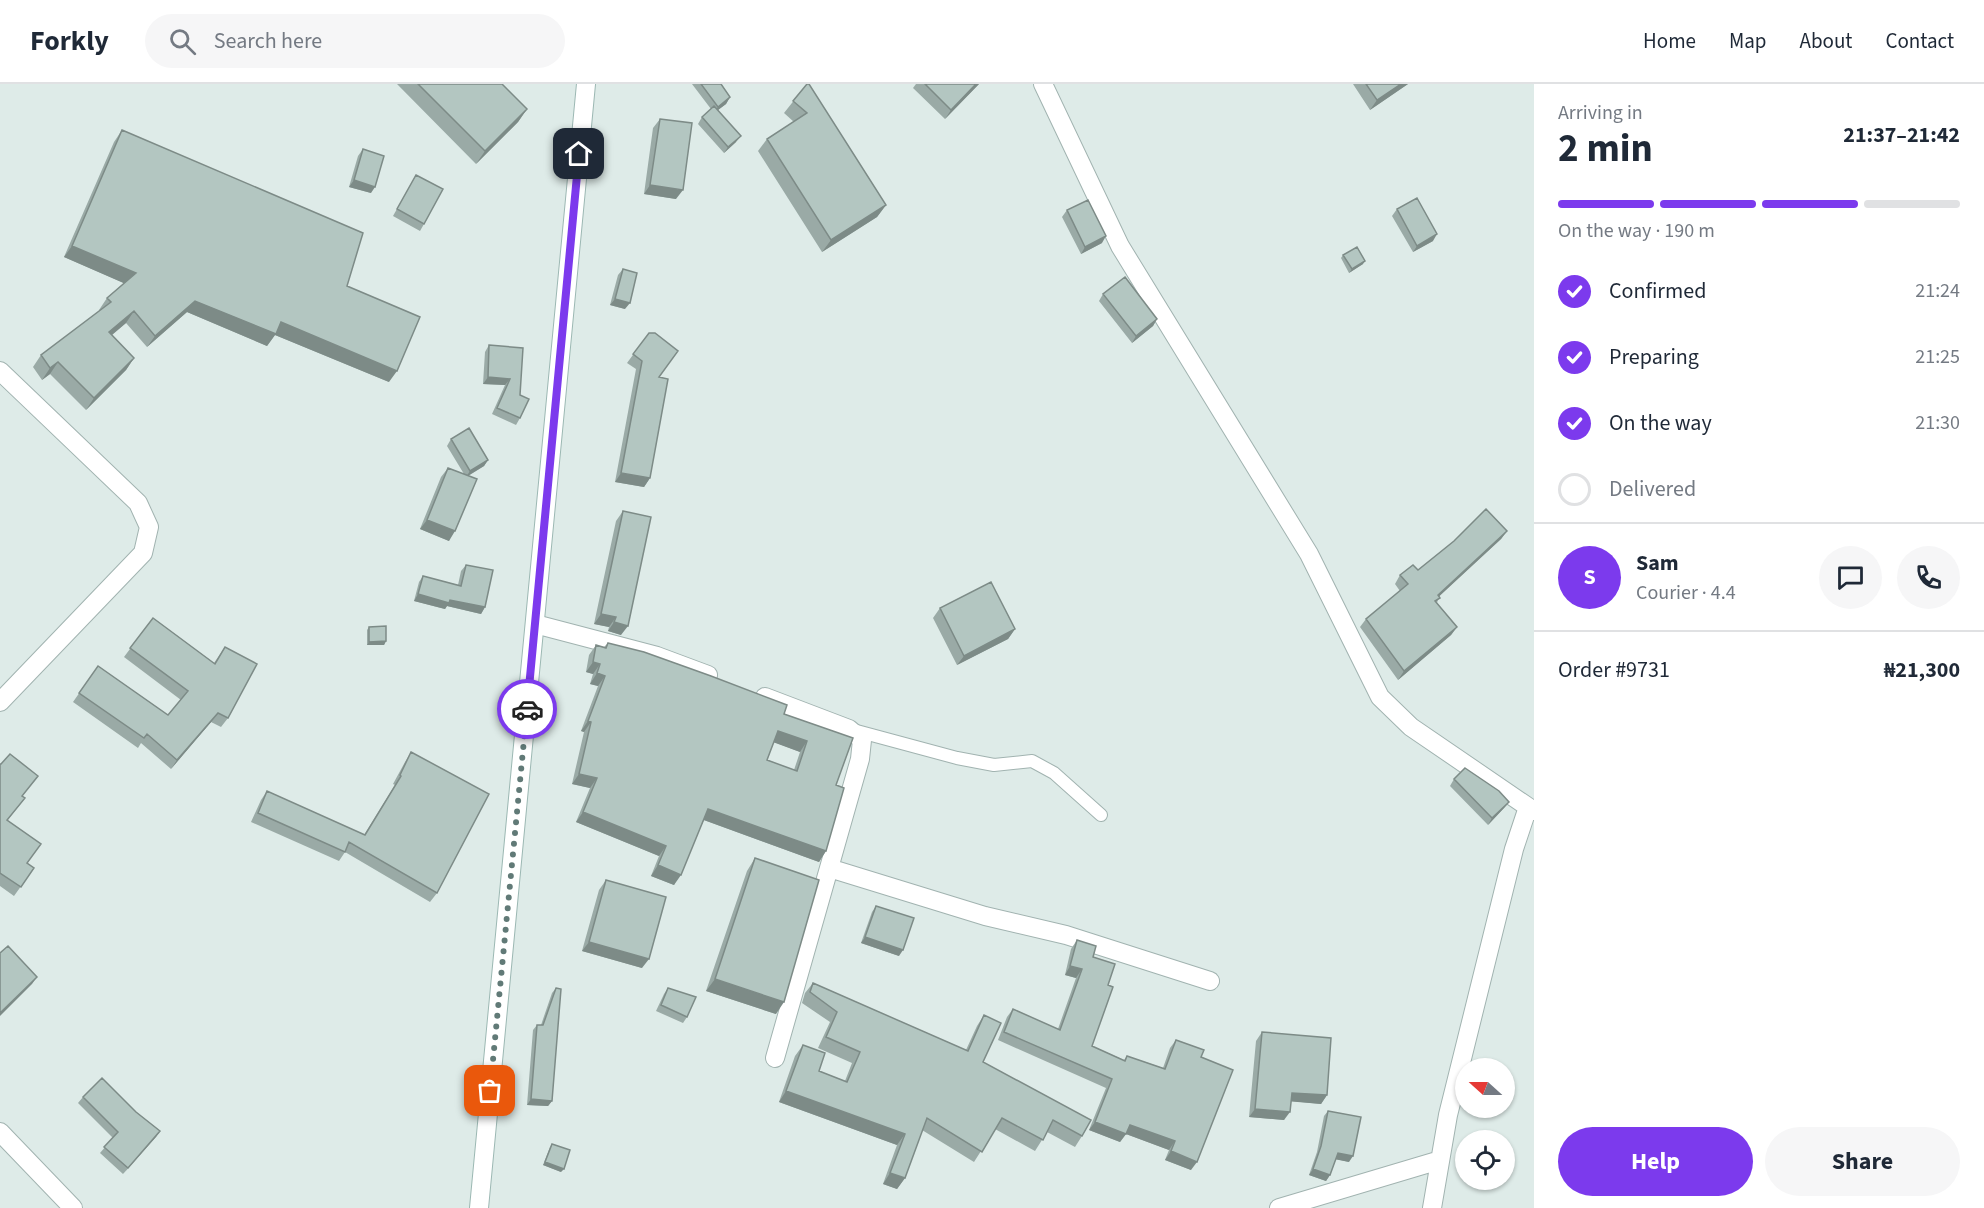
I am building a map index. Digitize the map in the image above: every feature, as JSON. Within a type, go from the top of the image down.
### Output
[{"type":"street","points":[[479,1208],[586,84]]},
{"type":"street","points":[[1043,84],[1120,246],[1309,554],[1380,697],[1411,727],[1531,809],[1514,849],[1464,1048],[1448,1116],[1432,1208]]},
{"type":"street","points":[[0,370],[138,503],[149,527],[142,553],[0,702]]},
{"type":"street","points":[[535,624],[657,656],[723,681]]},
{"type":"street","points":[[745,690],[849,729],[862,740],[860,759],[775,1058]]},
{"type":"street","points":[[829,868],[985,916],[1066,934],[1210,981]]},
{"type":"street","points":[[0,1132],[73,1208]]},
{"type":"street","points":[[1279,1208],[1440,1160]]},
{"type":"lane","points":[[849,729],[957,758],[994,765],[1032,761],[1054,773],[1101,815]]},
{"type":"building","points":[[418,84],[502,84],[527,109],[485,151]]},
{"type":"building","points":[[701,84],[721,84],[730,97],[718,107]]},
{"type":"building","points":[[807,84],[886,205],[831,240],[767,139],[807,113],[793,101]]},
{"type":"building","points":[[925,84],[976,84],[951,110]]},
{"type":"building","points":[[1366,84],[1401,84],[1377,100]]},
{"type":"building","points":[[714,106],[741,136],[728,147],[702,117]]},
{"type":"building","points":[[660,119],[692,123],[683,190],[650,185]]},
{"type":"building","points":[[122,130],[363,233],[347,286],[420,317],[397,371],[281,322],[276,334],[195,301],[155,336],[134,311],[109,332],[134,358],[94,398],[58,362],[50,368],[41,355],[111,302],[107,298],[136,273],[72,246]]},
{"type":"building","points":[[363,149],[384,156],[375,187],[354,180]]},
{"type":"building","points":[[416,175],[443,189],[424,224],[397,209]]},
{"type":"building","points":[[1417,198],[1437,234],[1417,246],[1397,209]]},
{"type":"building","points":[[1088,200],[1106,236],[1085,247],[1067,210]]},
{"type":"building","points":[[1357,247],[1365,261],[1352,269],[1343,255]]},
{"type":"building","points":[[623,269],[637,273],[630,303],[615,299]]},
{"type":"building","points":[[1125,277],[1157,319],[1136,336],[1103,294]]},
{"type":"building","points":[[649,333],[655,333],[678,351],[659,377],[668,379],[650,478],[621,473],[642,361],[633,354]]},
{"type":"building","points":[[489,345],[523,348],[520,395],[529,399],[520,418],[497,408],[510,379],[488,377]]},
{"type":"building","points":[[469,428],[488,460],[470,471],[451,439]]},
{"type":"building","points":[[448,468],[477,479],[455,531],[427,520]]},
{"type":"building","points":[[1486,509],[1507,531],[1438,595],[1440,598],[1435,601],[1457,627],[1404,671],[1366,619],[1408,584],[1400,575],[1413,565],[1418,570],[1454,541]]},
{"type":"building","points":[[623,511],[651,517],[628,626],[614,622],[616,617],[601,614]]},
{"type":"building","points":[[466,565],[493,570],[485,607],[450,600],[449,603],[418,594],[423,576],[461,586]]},
{"type":"building","points":[[991,582],[1015,629],[964,656],[940,608]]},
{"type":"building","points":[[153,618],[215,664],[225,647],[257,664],[228,718],[218,713],[177,760],[147,734],[144,738],[79,693],[98,666],[168,715],[188,691],[130,648]]},
{"type":"building","points":[[386,626],[386,641],[369,642],[369,627]]},
{"type":"building","points":[[608,643],[644,652],[711,676],[787,705],[784,714],[853,738],[836,785],[844,788],[826,851],[708,809],[681,875],[658,865],[666,846],[583,812],[597,778],[579,774],[591,722],[588,721],[605,676],[597,673],[600,664],[593,662],[596,645],[606,648]],"holes":[[[778,731],[807,741],[797,771],[767,760]]]},
{"type":"building","points":[[411,752],[489,794],[437,893],[349,842],[345,852],[258,813],[267,791],[365,835],[401,776]]},
{"type":"building","points":[[10,754],[38,776],[22,796],[25,798],[7,820],[41,844],[27,863],[34,868],[21,887],[0,873],[0,764]]},
{"type":"building","points":[[1465,768],[1499,791],[1509,802],[1492,818],[1454,779]]},
{"type":"building","points":[[755,858],[819,880],[784,1002],[715,979]]},
{"type":"building","points":[[606,880],[666,897],[649,959],[589,942]]},
{"type":"building","points":[[876,906],[914,918],[903,950],[865,937]]},
{"type":"building","points":[[1077,940],[1096,946],[1093,957],[1115,964],[1108,985],[1113,987],[1092,1046],[1125,1061],[1127,1056],[1165,1069],[1176,1040],[1204,1050],[1201,1057],[1233,1070],[1197,1162],[1171,1151],[1175,1141],[1130,1125],[1126,1134],[1095,1122],[1112,1079],[1004,1032],[1013,1009],[1060,1030],[1082,969],[1070,966]]},
{"type":"building","points":[[8,946],[37,977],[0,1013],[0,953]]},
{"type":"building","points":[[813,983],[968,1051],[984,1015],[1001,1023],[983,1062],[1091,1120],[1082,1136],[1053,1120],[1043,1140],[1002,1118],[982,1152],[927,1118],[905,1178],[890,1173],[905,1134],[786,1091],[803,1045],[825,1053],[819,1071],[847,1082],[860,1052],[826,1037],[837,1012],[810,992]]},
{"type":"building","points":[[556,988],[561,989],[552,1101],[531,1099],[537,1025],[543,1025]]},
{"type":"building","points":[[668,988],[696,997],[687,1017],[661,1005]]},
{"type":"building","points":[[1262,1032],[1331,1038],[1327,1095],[1292,1093],[1290,1112],[1255,1109]]},
{"type":"building","points":[[102,1078],[136,1112],[160,1131],[128,1168],[104,1147],[118,1132],[83,1097]]},
{"type":"building","points":[[1328,1111],[1361,1117],[1353,1156],[1338,1153],[1330,1175],[1313,1169],[1321,1146]]},
{"type":"building","points":[[552,1144],[570,1150],[564,1169],[545,1162]]},
{"type":"way so far","points":[[490,1091],[527,709]]},
{"type":"route","points":[[527,709],[579,154]]}]
